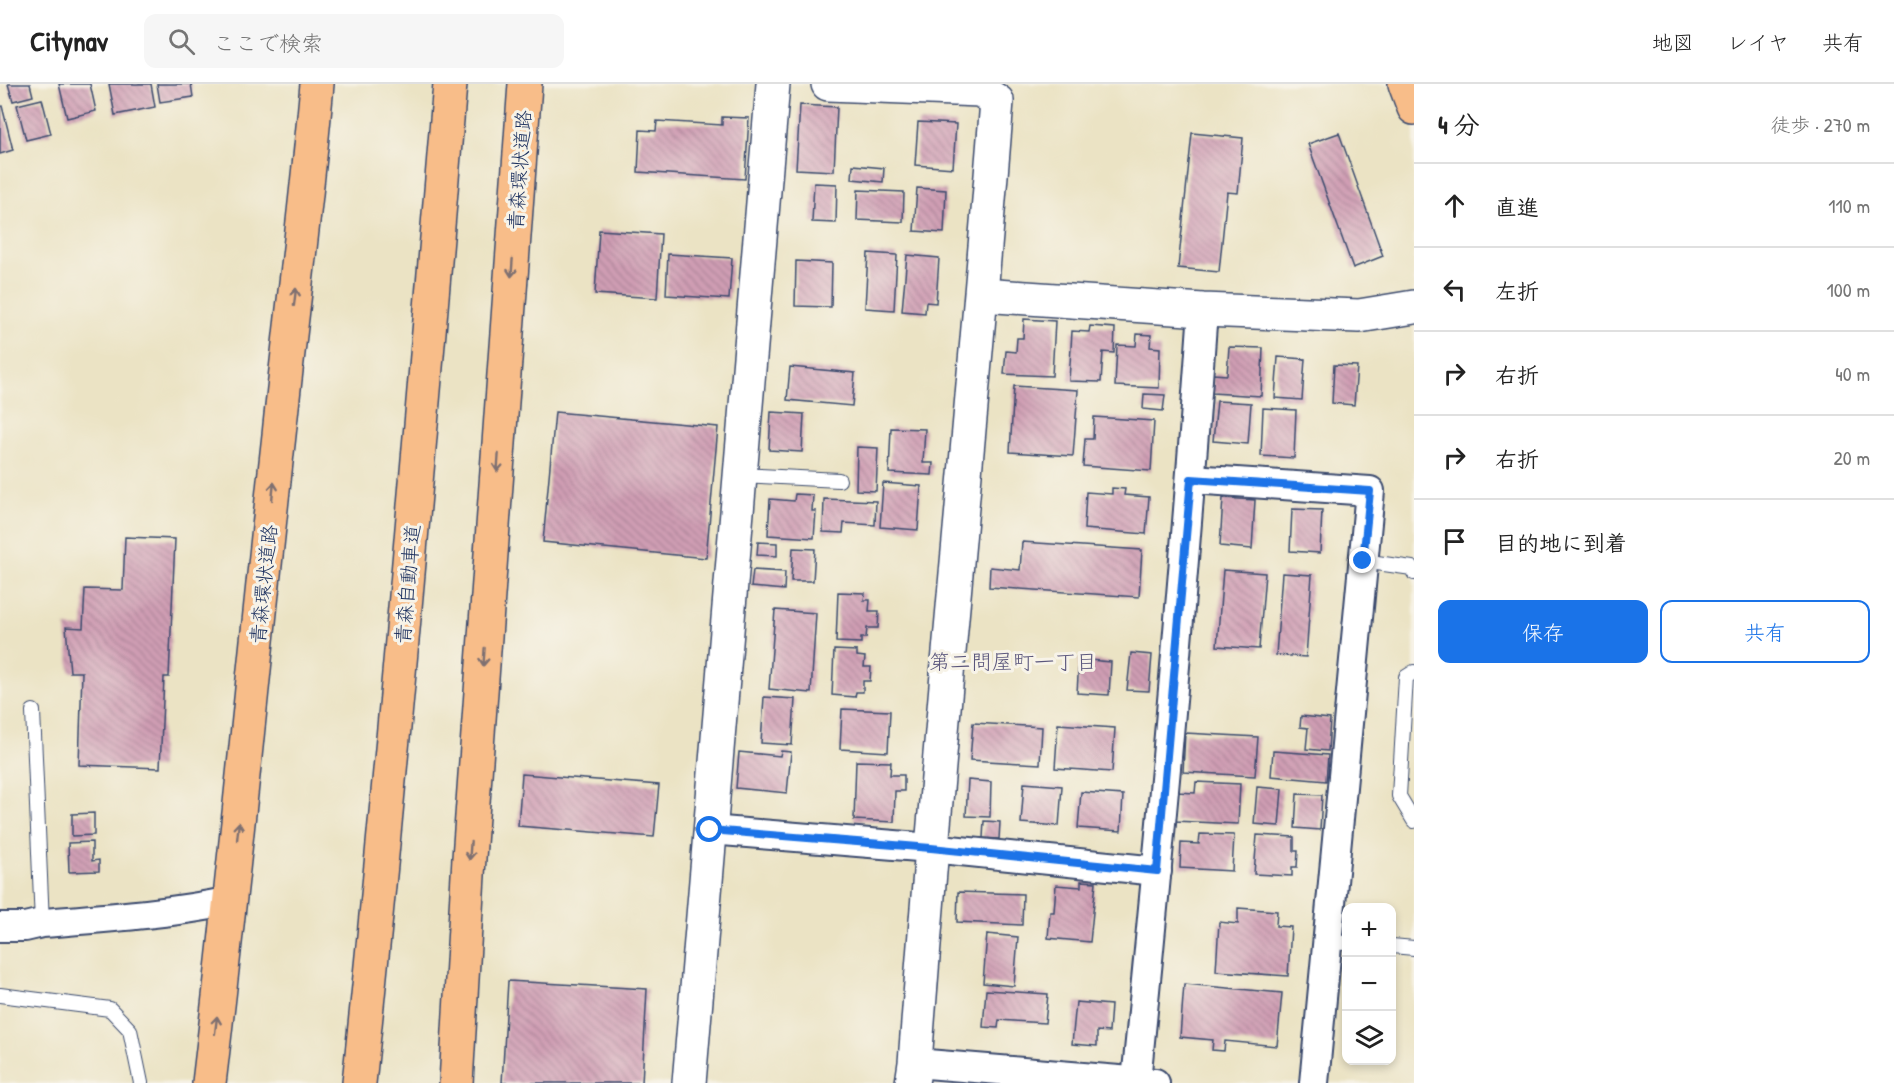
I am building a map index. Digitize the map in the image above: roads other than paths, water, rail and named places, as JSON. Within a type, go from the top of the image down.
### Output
[{"type":"main road","name":"青森環状道路","points":[[209,1083],[231,900],[317,84]]},
{"type":"main road","name":"青森自動車道","points":[[359,1083],[419,455],[450,84]]},
{"type":"main road","name":"青森環状道路","points":[[456,1083],[469,858],[525,84]]},
{"type":"main road","points":[[1405,84],[1414,108]]},
{"type":"street","points":[[689,1083],[772,84]]},
{"type":"street","points":[[828,84],[980,90],[997,101],[982,295],[931,848],[914,1073],[1146,1082],[1157,871],[1191,479],[1203,310]]},
{"type":"street","points":[[982,295],[1203,310],[1359,316],[1414,307]]},
{"type":"street","points":[[1191,479],[1370,491],[1363,561],[1337,942],[1314,1083]]},
{"type":"street","points":[[710,830],[931,848],[1157,871]]},
{"type":"street","points":[[0,927],[25,927],[42,923],[154,914],[193,909],[231,900]]},
{"type":"lane","points":[[740,475],[839,480]]},
{"type":"lane","points":[[1363,561],[1412,568],[1414,573]]},
{"type":"lane","points":[[1414,672],[1406,677],[1400,796],[1414,821]]},
{"type":"lane","points":[[33,711],[42,923]]},
{"type":"lane","points":[[1396,946],[1414,948]]},
{"type":"lane","points":[[0,995],[110,1009],[130,1030],[141,1083]]},
{"type":"district","name":"第二問屋町一丁目","points":[[1013,661]]}]
